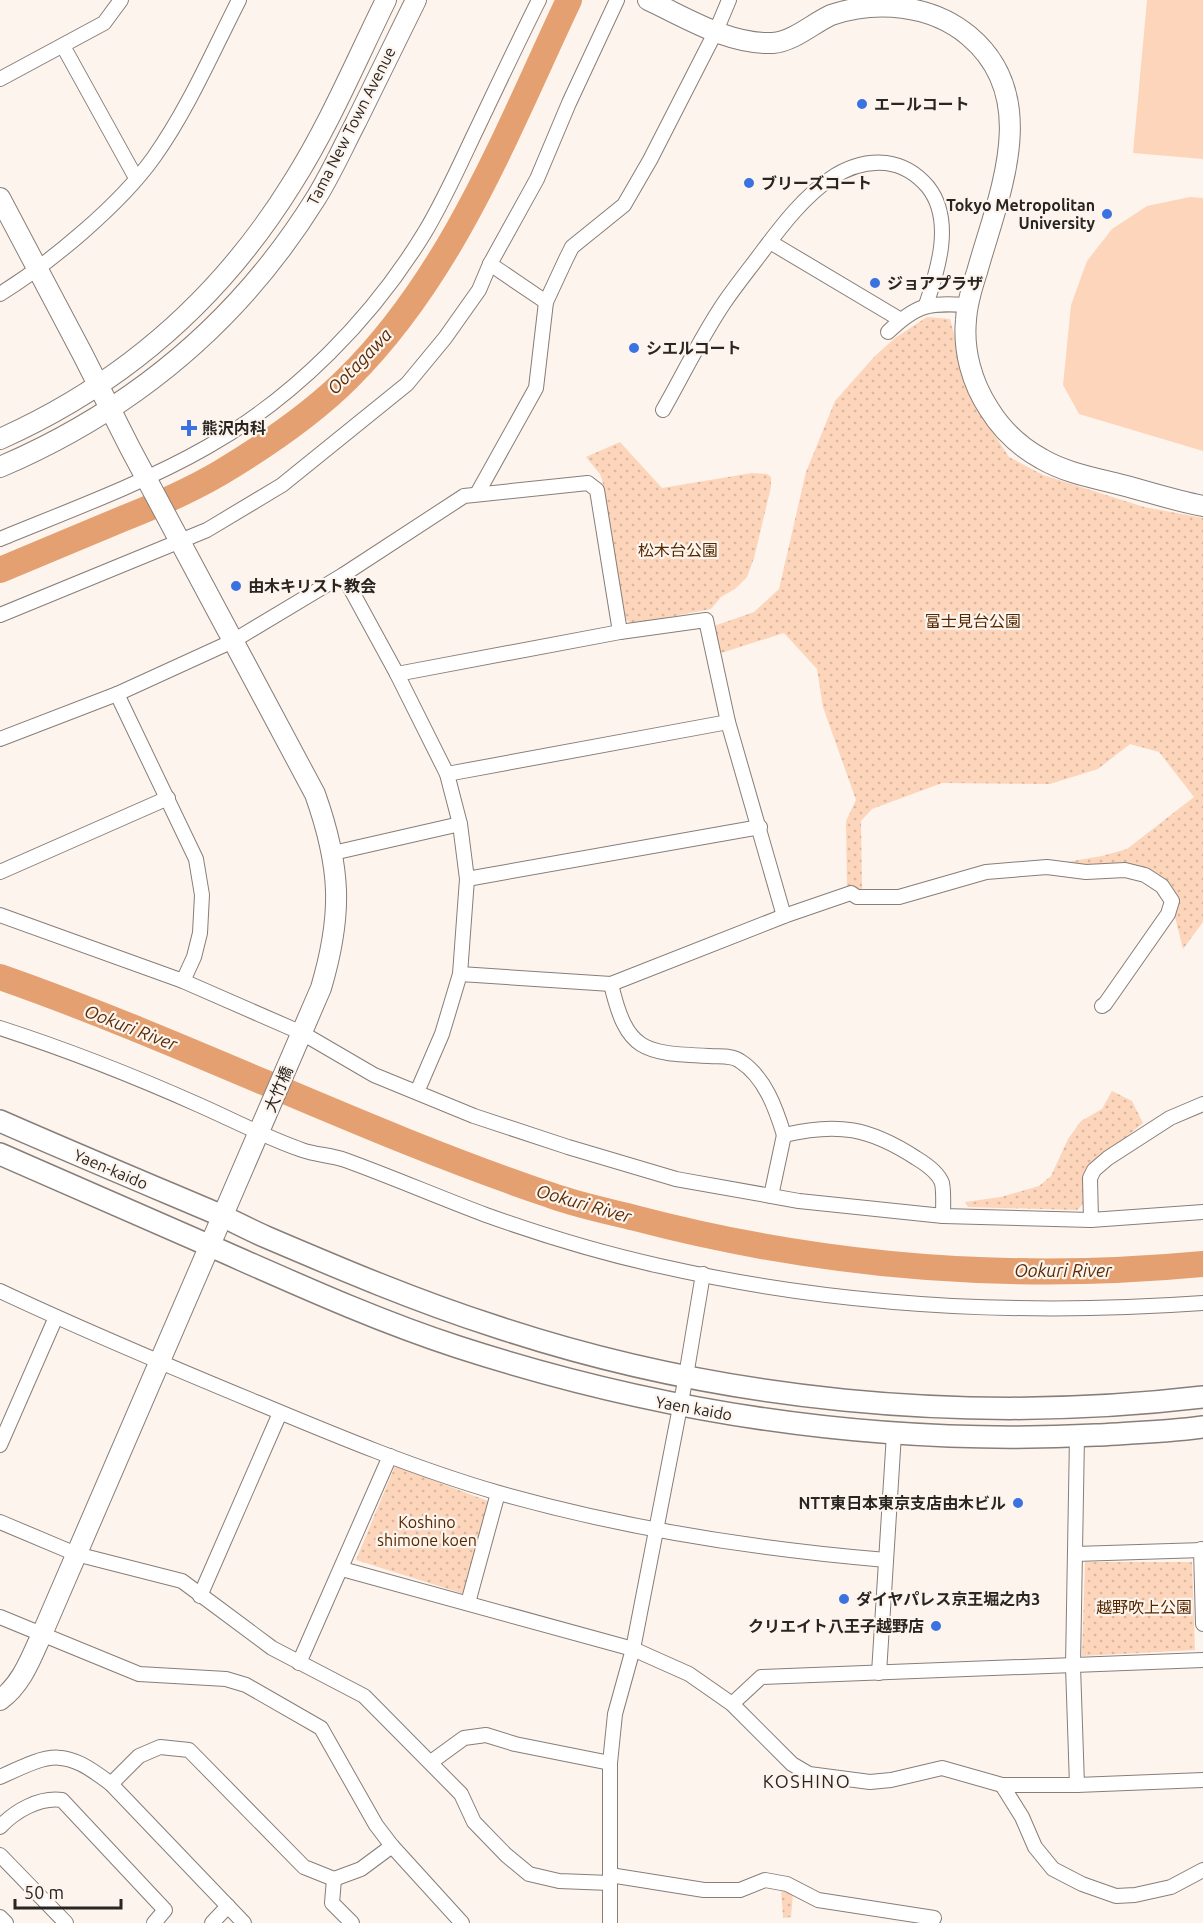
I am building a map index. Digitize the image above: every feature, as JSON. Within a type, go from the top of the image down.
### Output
[{"type":"main road","name":"Yaen-kaido","points":[[0,1121],[222,1216]]},
{"type":"main road","name":"Yaen-kaido","points":[[0,1154],[210,1245]]},
{"type":"main road","name":"Yaen kaido","points":[[222,1216],[270,1239],[396,1291],[477,1321],[582,1352],[686,1376],[836,1398],[960,1407],[1088,1406],[1203,1398]]},
{"type":"main road","name":"Yaen kaido","points":[[210,1245],[336,1300],[456,1346],[551,1375],[679,1406],[790,1424],[894,1434],[1007,1438],[1077,1436],[1203,1427]]},
{"type":"street","points":[[0,79],[104,23],[121,0]]},
{"type":"street","points":[[0,294],[37,268],[110,207],[136,178],[157,152],[194,91],[239,0]]},
{"type":"street","name":"Tama New Town Avenue","points":[[0,439],[62,408],[126,366],[185,318],[236,263],[295,181],[387,0]]},
{"type":"street","name":"Tama New Town Avenue","points":[[0,467],[32,453],[110,410],[148,384],[196,344],[241,298],[280,250],[316,197],[333,168],[416,0]]},
{"type":"street","points":[[0,539],[148,483],[244,424],[322,359],[373,306],[423,234],[441,204],[539,0]]},
{"type":"street","points":[[0,615],[207,530],[282,485],[407,384],[446,338],[479,290],[490,264],[537,179],[617,0]]},
{"type":"street","points":[[648,0],[732,38],[750,42],[774,43],[785,40],[844,10],[877,4],[919,8],[947,20],[972,38],[995,67],[1001,79],[1009,108],[1011,139],[1006,167],[968,305],[965,332],[972,374],[986,404],[1012,437],[1044,461],[1067,471],[1203,506]]},
{"type":"street","points":[[477,494],[536,388],[546,302],[572,247],[624,205],[650,160],[716,31],[729,0]]},
{"type":"street","points":[[63,46],[136,178]]},
{"type":"street","points":[[663,410],[724,304],[791,214],[829,179],[848,169],[872,162],[895,164],[914,173],[929,188],[938,207],[942,252],[926,305]]},
{"type":"street","name":"大竹橋","points":[[0,198],[148,483],[315,794],[333,853],[337,891],[336,922],[331,957],[321,988],[42,1634],[23,1674],[8,1694],[0,1700]]},
{"type":"street","points":[[770,242],[901,320]]},
{"type":"street","points":[[490,264],[546,302]]},
{"type":"street","points":[[888,332],[901,320],[926,305],[968,305]]},
{"type":"street","points":[[0,739],[117,694],[233,641],[343,575],[464,496],[588,483],[597,490],[620,632]]},
{"type":"street","points":[[343,575],[397,674],[447,774],[460,824],[467,879],[460,975],[442,1034],[417,1092]]},
{"type":"street","points":[[397,674],[620,632],[706,620],[728,722],[784,916]]},
{"type":"street","points":[[117,694],[196,859],[202,895],[200,933],[194,957],[183,981]]},
{"type":"street","points":[[447,774],[728,722]]},
{"type":"street","points":[[0,872],[168,798]]},
{"type":"street","points":[[333,853],[460,824]]},
{"type":"street","points":[[467,879],[760,827]]},
{"type":"street","points":[[460,975],[611,984],[784,916],[851,893],[857,897],[899,897],[986,872],[1047,867],[1086,872],[1125,870],[1144,875],[1162,886],[1172,901],[1168,914],[1106,1004],[1102,1006]]},
{"type":"street","points":[[0,915],[183,981],[302,1033],[374,1075],[474,1116],[676,1179],[799,1201],[943,1216],[1091,1220],[1203,1212]]},
{"type":"street","points":[[611,984],[617,1009],[627,1031],[640,1045],[655,1051],[674,1054],[739,1059],[755,1074],[776,1109],[784,1135],[771,1196]]},
{"type":"street","points":[[0,1028],[262,1125],[305,1152],[341,1158],[537,1233],[660,1266],[768,1287],[960,1308],[1132,1308],[1203,1303]]},
{"type":"street","points":[[1091,1220],[1090,1178],[1094,1170],[1108,1158],[1170,1118],[1203,1104]]},
{"type":"street","points":[[784,1135],[809,1129],[837,1128],[877,1135],[929,1166],[942,1183],[943,1216]]},
{"type":"street","points":[[610,1923],[610,1763],[615,1714],[633,1649],[686,1376],[703,1274]]},
{"type":"street","points":[[0,1290],[56,1317],[280,1413],[390,1456],[498,1493],[655,1530],[733,1544],[886,1560]]},
{"type":"street","points":[[0,1445],[56,1317]]},
{"type":"street","points":[[200,1596],[280,1413]]},
{"type":"street","points":[[879,1673],[894,1434]]},
{"type":"street","points":[[1077,1436],[1073,1666],[1077,1785]]},
{"type":"street","points":[[299,1663],[390,1456]]},
{"type":"street","points":[[468,1603],[498,1493]]},
{"type":"street","points":[[0,1522],[76,1554],[182,1581],[272,1648],[364,1696],[461,1794],[474,1822],[529,1874],[559,1881],[610,1879],[704,1890],[740,1890],[765,1880],[787,1884],[818,1900],[933,1918]]},
{"type":"street","points":[[1075,1554],[1202,1549],[1203,1624]]},
{"type":"street","points":[[342,1569],[633,1649],[689,1674],[732,1704],[792,1764],[809,1774],[870,1782],[891,1780],[942,1768],[1002,1785],[1077,1785],[1203,1780]]},
{"type":"street","points":[[0,1617],[139,1674],[226,1679],[246,1685],[321,1728],[376,1825],[392,1846],[462,1923]]},
{"type":"street","points":[[732,1704],[761,1677],[1203,1660]]},
{"type":"street","points":[[431,1762],[464,1738],[486,1735],[514,1744],[610,1763]]},
{"type":"street","points":[[111,1784],[140,1756],[160,1747],[189,1750],[304,1867],[334,1879],[361,1869],[392,1846]]},
{"type":"street","points":[[0,1777],[39,1759],[60,1758],[87,1765],[111,1784],[244,1923]]},
{"type":"street","points":[[1002,1785],[1022,1816],[1035,1847],[1053,1869],[1082,1884],[1116,1896],[1134,1895],[1171,1887],[1203,1870]]},
{"type":"street","points":[[0,1827],[12,1815],[49,1798],[62,1800],[165,1910],[154,1923]]},
{"type":"street","points":[[0,1855],[66,1923]]},
{"type":"street","points":[[334,1879],[332,1903],[352,1923]]},
{"type":"street","points":[[212,1923],[228,1906]]},
{"type":"street","points":[[0,1917],[6,1923]]},
{"type":"green space","points":[[1147,0],[1203,0],[1203,159],[1133,153]]},
{"type":"green space","points":[[1190,197],[1203,198],[1203,451],[1079,414],[1063,385],[1071,305],[1087,261],[1112,229],[1147,206]]},
{"type":"green space","name":"富士見台公園","points":[[927,317],[950,319],[972,401],[1009,457],[1043,475],[1144,507],[1203,518],[1203,922],[1183,949],[1174,913],[1146,871],[1055,864],[1127,849],[1194,797],[1159,752],[1130,744],[1098,769],[1050,784],[942,783],[872,809],[861,821],[862,889],[847,889],[846,821],[856,800],[823,707],[817,669],[784,633],[718,654],[711,627],[754,612],[779,589],[806,472],[835,401],[874,357],[895,338]]},
{"type":"green space","name":"松木台公園","points":[[620,442],[662,488],[752,473],[767,474],[771,477],[771,487],[754,558],[747,577],[735,589],[721,597],[711,609],[634,624],[626,620],[602,479],[586,457]]},
{"type":"green space","points":[[1112,1091],[1132,1101],[1143,1123],[1085,1171],[1085,1202],[1077,1210],[968,1207],[965,1202],[1001,1197],[1039,1186],[1051,1176],[1068,1139],[1081,1121],[1102,1109]]},
{"type":"green space","name":"Koshino shimone koen","points":[[395,1466],[488,1501],[464,1594],[356,1560]]},
{"type":"green space","name":"越野吹上公園","points":[[1085,1562],[1192,1562],[1195,1650],[1082,1656]]},
{"type":"green space","points":[[781,1887],[793,1893],[791,1917],[783,1918]]},
{"type":"waterway","name":"Ootagawa","points":[[0,570],[208,480],[287,429],[319,405],[348,378],[385,337],[418,293],[448,247],[500,150],[569,0]]},
{"type":"waterway","name":"Ookuri River","points":[[0,977],[69,1002],[411,1144],[480,1170],[571,1202],[705,1235],[846,1259],[917,1266],[1060,1271],[1203,1264]]},
{"type":"place","name":"エールコート","points":[[862,104]]},
{"type":"place","name":"ブリーズコート","points":[[749,183]]},
{"type":"place","name":"Tokyo Metropolitan University","points":[[1107,214]]},
{"type":"place","name":"ジョアプラザ","points":[[875,283]]},
{"type":"place","name":"シエルコート","points":[[634,348]]},
{"type":"place","name":"熊沢内科","points":[[189,428]]},
{"type":"place","name":"由木キリスト教会","points":[[236,586]]},
{"type":"place","name":"NTT東日本東京支店由木ビル","points":[[1018,1503]]},
{"type":"place","name":"ダイヤパレス京王堀之内3","points":[[844,1599]]},
{"type":"place","name":"クリエイト八王子越野店","points":[[936,1626]]},
{"type":"district","name":"KOSHINO","points":[[807,1781]]}]
